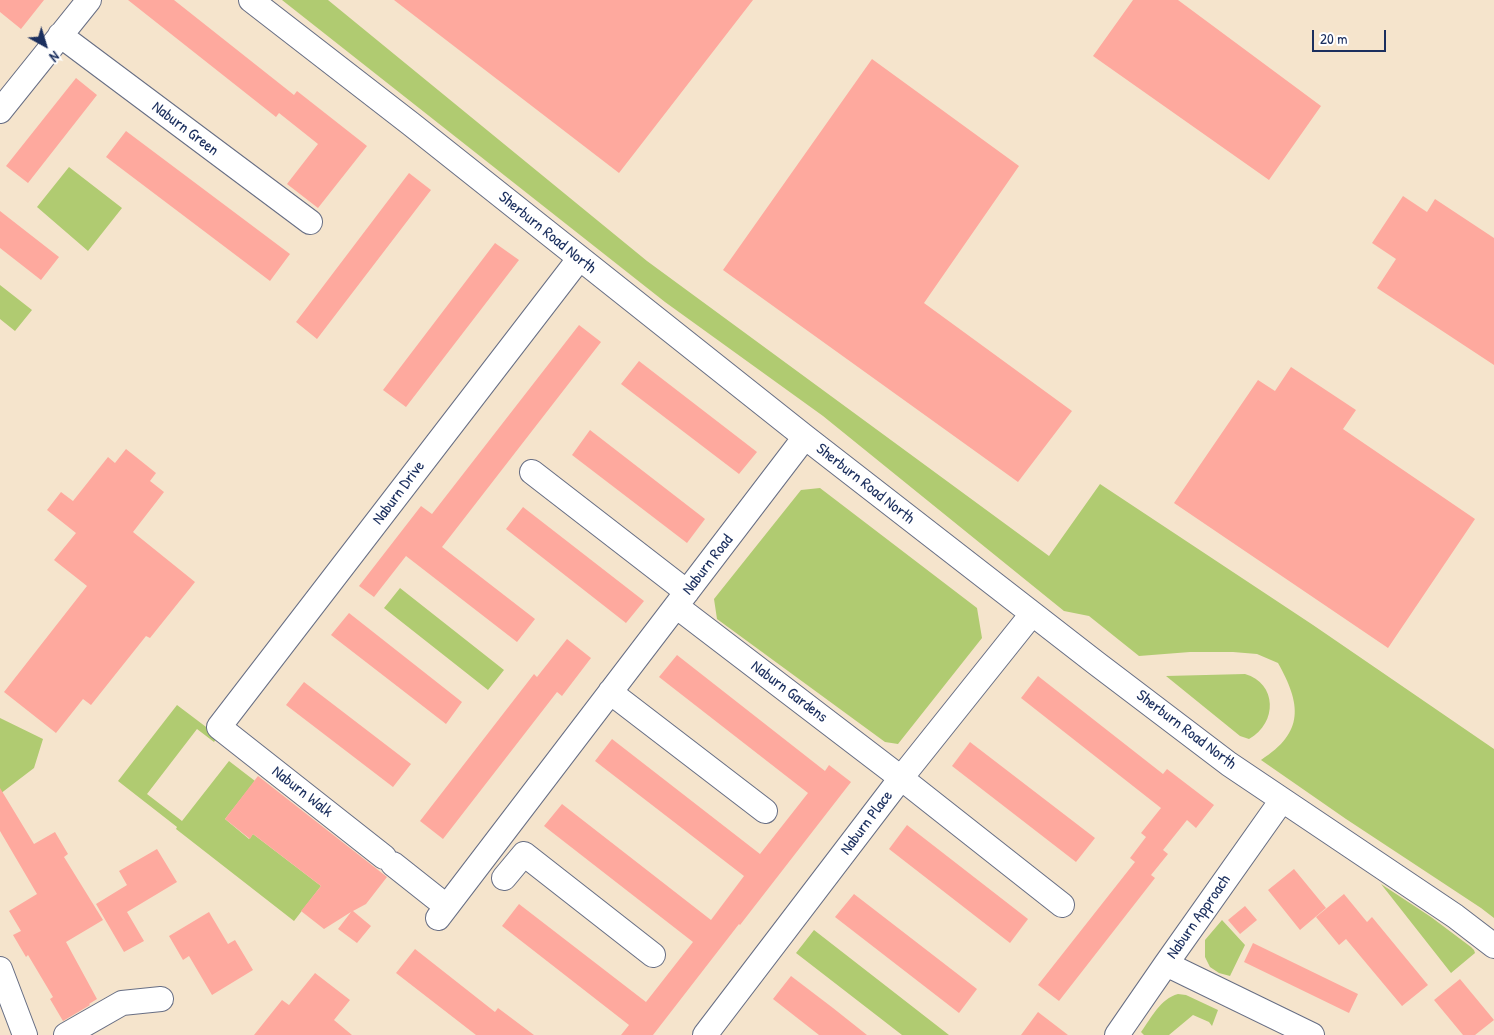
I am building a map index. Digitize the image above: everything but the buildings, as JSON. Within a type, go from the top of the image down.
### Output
[{"type":"street","points":[[0,111],[89,0]]},
{"type":"street","name":"Sherburn Road North","points":[[251,0],[411,124],[805,438],[1229,764],[1455,916],[1494,946]]},
{"type":"street","name":"Naburn Green","points":[[60,35],[310,222]]},
{"type":"street","name":"Naburn Drive","points":[[219,727],[580,259]]},
{"type":"street","name":"Naburn Road","points":[[442,912],[805,438]]},
{"type":"street","name":"Naburn Gardens","points":[[532,472],[682,599],[901,778],[1062,905]]},
{"type":"street","name":"Naburn Place","points":[[705,1035],[901,778],[1032,614]]},
{"type":"street","points":[[610,692],[765,811]]},
{"type":"street","name":"Naburn Walk","points":[[219,727],[389,861],[442,912]]},
{"type":"street","name":"Naburn Approach","points":[[1117,1035],[1282,800]]},
{"type":"street","points":[[504,878],[524,854],[653,955]]},
{"type":"street","points":[[1166,964],[1312,1035]]},
{"type":"street","points":[[0,969],[25,1035]]},
{"type":"street","points":[[66,1035],[122,1003],[162,999]]},
{"type":"green space","points":[[282,0],[328,0],[647,261],[1049,556],[1100,484],[1313,625],[1494,749],[1494,918],[1261,760],[1285,739],[1292,728],[1295,716],[1291,692],[1278,663],[1257,654],[1233,652],[1190,652],[1139,656],[1089,616],[1064,611],[823,416],[665,302]]},
{"type":"green space","points":[[69,167],[122,208],[88,251],[37,207]]},
{"type":"green space","points":[[0,285],[32,310],[15,331],[0,319]]},
{"type":"green space","points":[[820,488],[977,608],[982,638],[898,744],[885,742],[717,619],[714,599],[801,490]]},
{"type":"green space","points":[[400,588],[504,670],[488,690],[384,608]]},
{"type":"green space","points":[[1245,674],[1256,679],[1263,686],[1268,694],[1270,704],[1269,714],[1265,723],[1249,739],[1240,736],[1166,676]]},
{"type":"green space","points":[[177,705],[218,736],[214,742],[197,729],[147,794],[182,821],[229,761],[255,781],[225,819],[249,839],[253,834],[321,886],[294,921],[118,781]]},
{"type":"green space","points":[[0,718],[43,739],[34,768],[0,794]]},
{"type":"green space","points":[[1381,884],[1431,917],[1471,947],[1475,953],[1451,973]]},
{"type":"green space","points":[[1222,920],[1245,945],[1230,976],[1219,973],[1210,967],[1205,957],[1205,940]]},
{"type":"green space","points":[[814,930],[949,1035],[902,1035],[796,953]]},
{"type":"green space","points":[[1178,994],[1186,995],[1218,1010],[1212,1026],[1209,1022],[1193,1015],[1169,1035],[1144,1035],[1141,1032],[1161,1004]]}]
